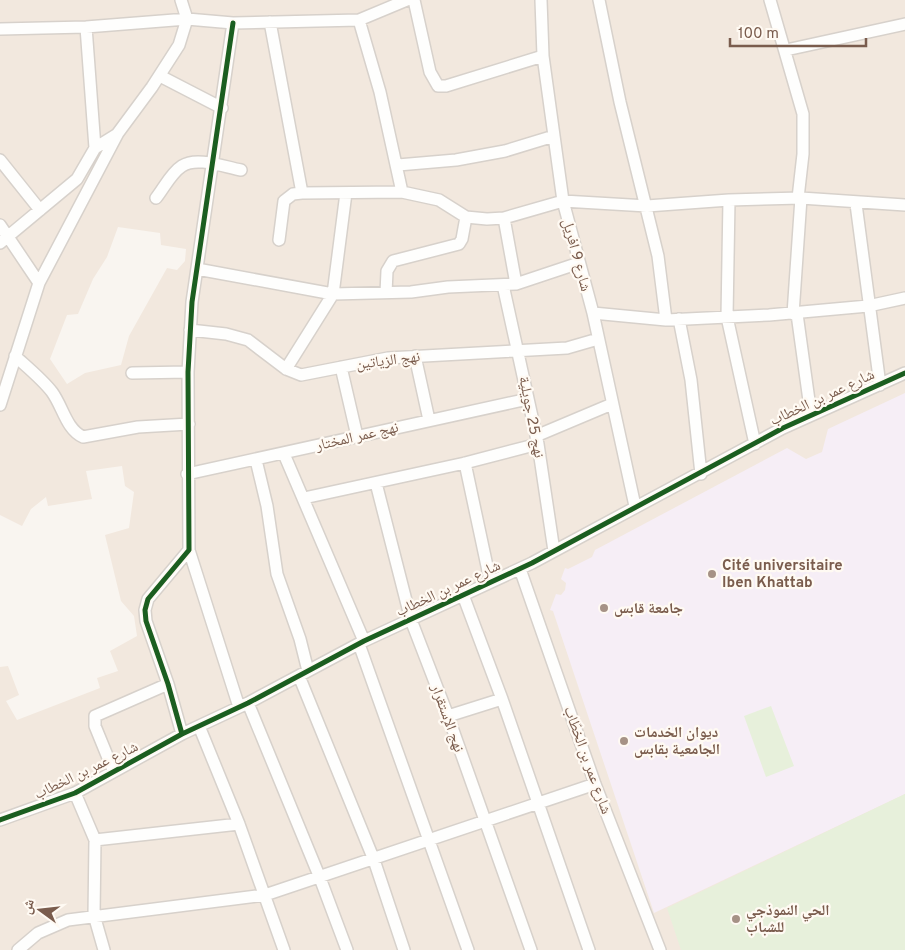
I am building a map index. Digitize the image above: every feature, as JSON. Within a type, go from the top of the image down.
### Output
[{"type":"street","points":[[0,402],[39,282],[118,133],[160,76],[179,45],[187,19],[181,0]]},
{"type":"street","points":[[0,30],[86,27],[187,19],[233,23],[359,20],[407,0]]},
{"type":"street","points":[[414,0],[430,72],[438,86],[446,86],[543,56]]},
{"type":"street","name":"شارع 9 افريل","points":[[540,0],[543,56],[563,201],[593,313],[635,506]]},
{"type":"street","points":[[599,0],[620,102],[658,256],[666,320]]},
{"type":"street","points":[[770,0],[803,114],[803,154],[799,198],[795,314],[811,415]]},
{"type":"street","points":[[359,20],[398,164],[402,192]]},
{"type":"street","points":[[270,22],[302,193]]},
{"type":"street","points":[[233,23],[190,330],[187,474],[188,550],[243,705],[320,878],[346,950]]},
{"type":"street","points":[[786,50],[905,24]]},
{"type":"street","points":[[86,27],[95,148]]},
{"type":"street","points":[[160,76],[222,108]]},
{"type":"street","points":[[4,241],[77,178],[95,148],[118,133]]},
{"type":"street","points":[[398,164],[456,160],[505,151],[554,136]]},
{"type":"street","points":[[0,160],[40,210]]},
{"type":"street","points":[[156,198],[181,166],[202,162],[241,170]]},
{"type":"street","points":[[279,240],[284,201],[293,194],[302,193],[402,192],[439,200],[466,217],[504,218],[563,201],[647,206],[728,200],[799,198],[856,204],[905,205]]},
{"type":"street","points":[[286,368],[333,294],[346,193]]},
{"type":"street","points":[[728,200],[727,317],[755,444]]},
{"type":"street","points":[[856,204],[868,306],[876,346],[880,385]]},
{"type":"street","points":[[386,293],[387,271],[393,261],[459,244],[466,217]]},
{"type":"street","points":[[504,218],[516,284]]},
{"type":"street","points":[[0,224],[4,241],[39,282]]},
{"type":"street","points":[[198,269],[333,294],[386,293],[448,287],[516,284],[579,263]]},
{"type":"street","name":"نهج 25 جويلية","points":[[503,285],[537,440],[554,551]]},
{"type":"street","points":[[593,313],[666,320],[795,314],[868,306],[905,298]]},
{"type":"street","points":[[679,319],[691,380],[700,474]]},
{"type":"street","name":"نهج الزياتين","points":[[190,330],[226,334],[248,340],[286,368],[301,375],[415,356],[567,348],[598,339]]},
{"type":"street","points":[[15,356],[52,393],[71,427],[76,434],[83,437],[138,427],[189,424]]},
{"type":"street","points":[[415,356],[429,420]]},
{"type":"street","points":[[341,367],[357,436]]},
{"type":"street","points":[[132,373],[188,372]]},
{"type":"street","name":"شارع عمر بن الخطاب","points":[[0,820],[75,792],[182,734],[243,705],[362,643],[463,595],[490,580],[520,569],[635,506],[811,415],[905,373]]},
{"type":"street","name":"نهج عمر المختار","points":[[187,474],[528,399]]},
{"type":"street","points":[[304,498],[465,463],[537,440],[612,404]]},
{"type":"street","points":[[284,454],[304,498],[362,643],[468,950]]},
{"type":"street","points":[[256,460],[267,506],[277,574],[300,639],[304,674],[374,860],[404,950]]},
{"type":"street","points":[[465,463],[490,580]]},
{"type":"street","name":"نهج الإستقرار","points":[[376,482],[411,620],[448,716],[531,950]]},
{"type":"street","points":[[182,734],[144,610],[148,599],[188,550]]},
{"type":"street","name":"شارع عمر بن الخطّاب","points":[[520,569],[595,784],[660,950]]},
{"type":"street","points":[[463,595],[502,699],[589,950]]},
{"type":"street","points":[[113,770],[95,726],[95,716],[168,684]]},
{"type":"street","points":[[448,716],[502,699]]},
{"type":"street","points":[[200,726],[239,824],[284,950]]},
{"type":"street","points":[[18,950],[38,933],[52,925],[94,915],[265,895],[374,860],[595,784]]},
{"type":"street","points":[[75,792],[95,840],[94,915],[104,950]]},
{"type":"street","points":[[95,840],[239,824]]},
{"type":"shaded area","points":[[0,0],[905,0],[905,950],[0,950],[0,667],[8,666],[19,695],[6,701],[17,720],[100,688],[97,678],[118,671],[110,651],[137,636],[134,616],[121,601],[105,535],[129,528],[134,492],[125,486],[122,466],[86,471],[92,499],[48,506],[46,497],[31,509],[22,526],[0,515]],"holes":[[[118,227],[160,233],[161,245],[186,249],[185,261],[177,270],[167,268],[129,336],[121,365],[85,373],[67,384],[50,359],[67,315],[78,314],[93,279],[107,257]]]},
{"type":"shaded area","points":[[905,393],[905,794],[654,913],[553,611],[550,610],[556,594],[561,595],[565,590],[566,583],[561,579],[565,568],[568,569],[592,557],[595,550],[787,448],[806,459],[822,452],[828,429]]},
{"type":"green space","points":[[771,706],[794,766],[766,777],[744,716]]},
{"type":"green space","points":[[905,794],[905,950],[681,950],[667,908]]},
{"type":"cycle path","points":[[182,734],[168,684],[146,621],[145,610],[148,599],[189,550],[188,372],[192,302],[233,23]]},
{"type":"cycle path","points":[[0,820],[75,793],[182,734],[248,703],[364,641],[532,563],[783,428],[905,373]]},
{"type":"place","name":"Cité universitaire Iben Khattab","points":[[712,574]]},
{"type":"place","name":"جامعة قابس","points":[[604,608]]},
{"type":"place","name":"ديوان الخدمات الجامعية بقابس","points":[[624,741]]},
{"type":"place","name":"الحي النموذجي للشباب","points":[[736,919]]}]
